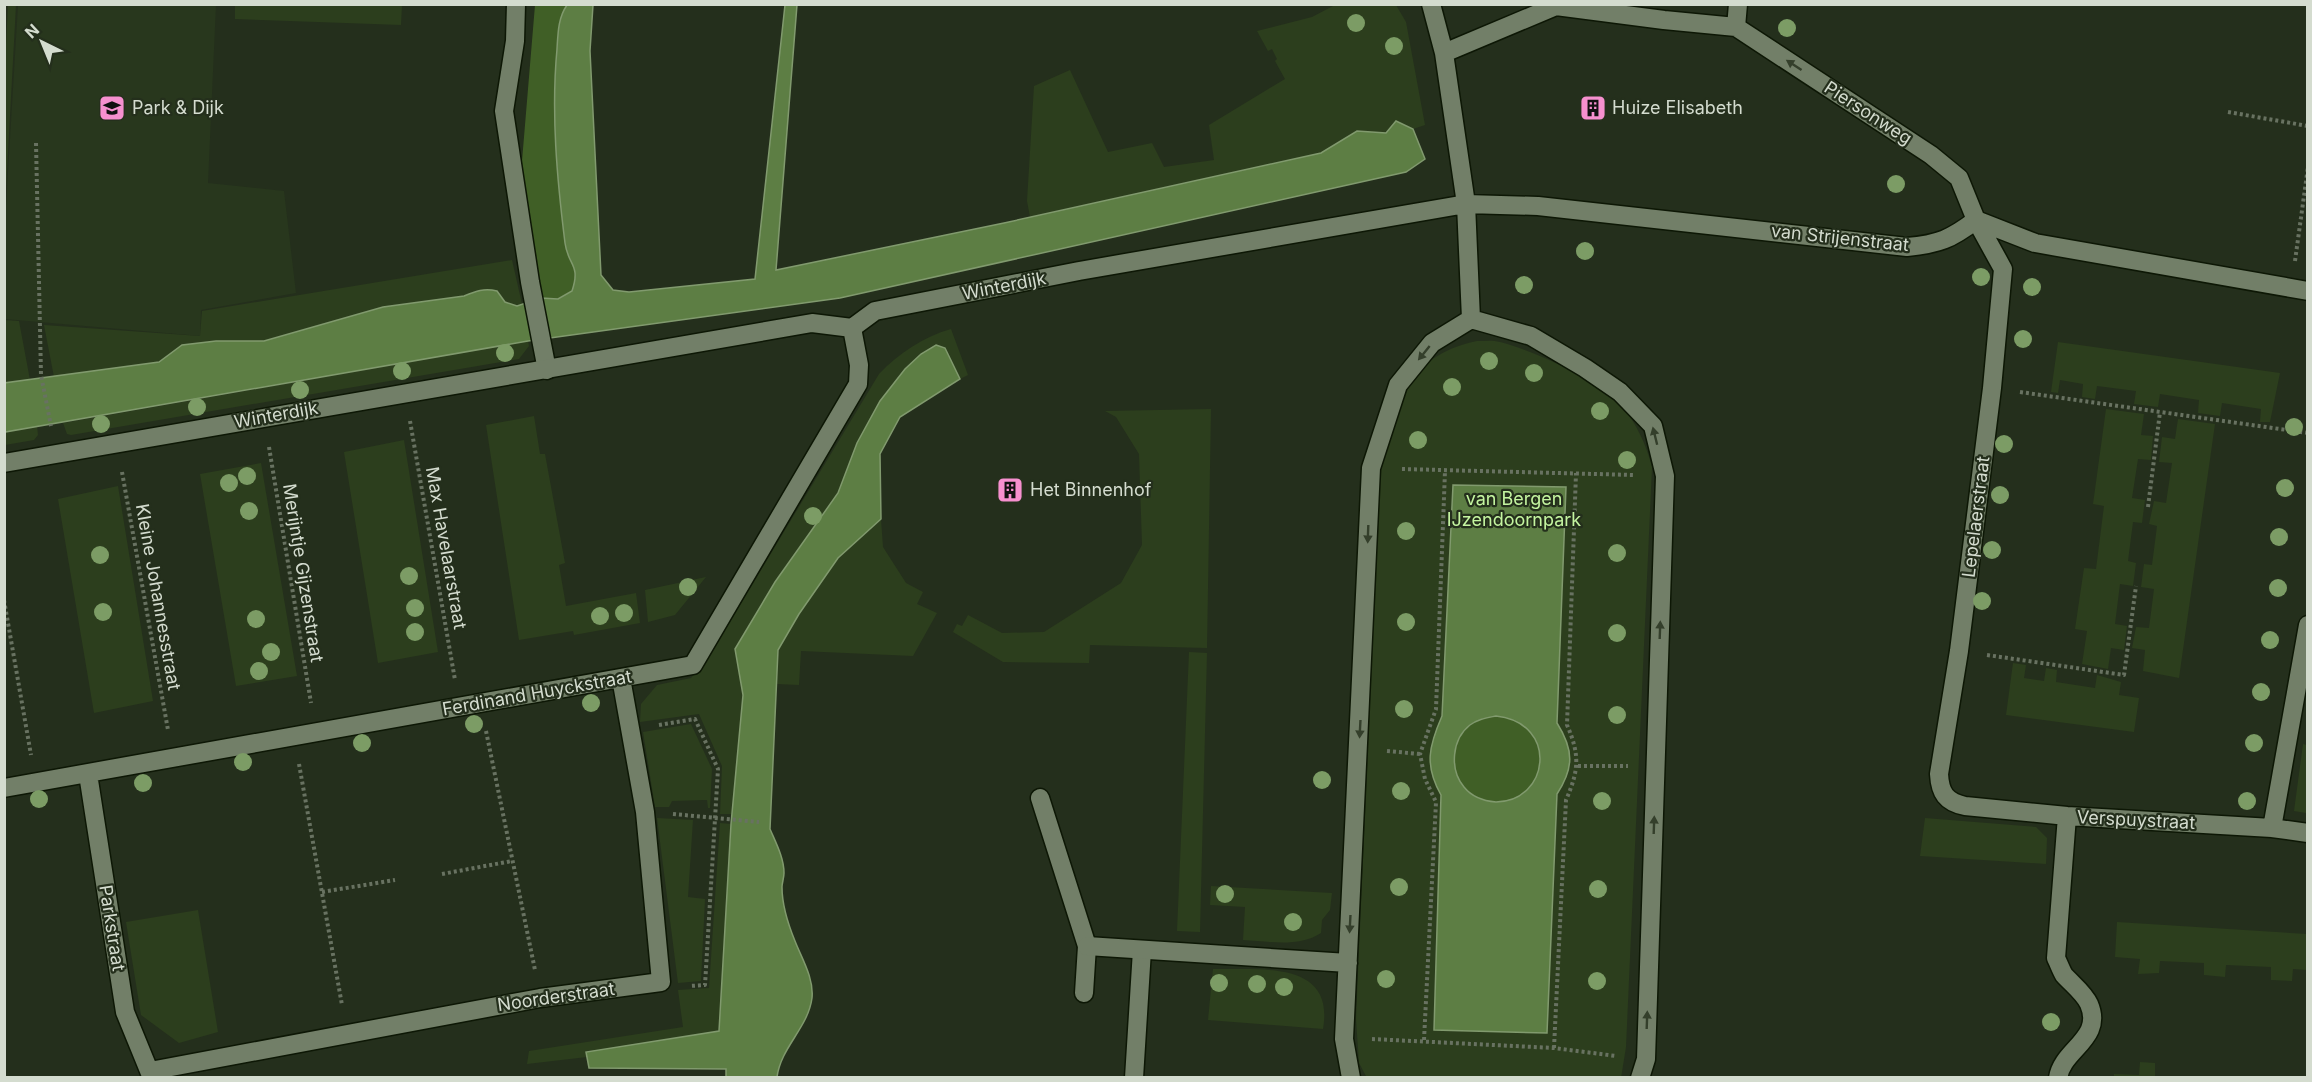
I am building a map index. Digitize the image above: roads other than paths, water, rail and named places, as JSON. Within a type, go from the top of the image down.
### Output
[{"type":"street","points":[[516,4],[512,56],[504,111],[530,282],[547,370]]},
{"type":"street","points":[[1431,4],[1444,52],[1466,204],[1471,319]]},
{"type":"street","points":[[1444,52],[1556,6],[1736,27],[1738,4]]},
{"type":"street","name":"Piersonweg","points":[[1736,27],[1931,155],[1959,177],[1976,220]]},
{"type":"street","name":"van Strijenstraat","points":[[1466,204],[1538,206],[1907,247],[1933,244],[1958,234],[1976,220]]},
{"type":"street","name":"Winterdijk","points":[[4,463],[812,323],[852,328],[875,311],[1079,271],[1466,204]]},
{"type":"street","points":[[1976,220],[2035,243],[2300,289]]},
{"type":"street","name":"Lepelaerstraat","points":[[1965,806],[1952,803],[1943,795],[1939,786],[1939,774],[1959,651],[1992,388],[2003,269],[1976,220]]},
{"type":"street","points":[[1351,1077],[1344,1039],[1371,468],[1398,386],[1432,343],[1471,319],[1531,336],[1620,392],[1653,426],[1665,476],[1646,1059],[1640,1077]]},
{"type":"street","name":"Ferdinand Huyckstraat","points":[[4,788],[693,665],[858,384],[859,365],[852,328]]},
{"type":"street","points":[[2272,828],[2307,625]]},
{"type":"street","name":"Noorderstraat","points":[[151,1074],[347,1032],[540,998],[661,982],[645,812],[632,729],[621,678]]},
{"type":"street","name":"Parkstraat","points":[[88,774],[125,1012],[151,1074]]},
{"type":"street","points":[[1040,798],[1087,946],[1084,993]]},
{"type":"street","name":"Verspuystraat","points":[[1965,806],[2067,816],[2272,828],[2307,833]]},
{"type":"street","points":[[2058,1077],[2059,1068],[2065,1059],[2083,1043],[2092,1017],[2088,1002],[2062,973],[2056,958],[2067,816]]},
{"type":"street","points":[[1087,946],[1348,963]]},
{"type":"street","points":[[1134,1077],[1142,950]]},
{"type":"place","name":"Park & Dijk","points":[[112,108]]},
{"type":"place","name":"Huize Elisabeth","points":[[1593,108]]},
{"type":"place","name":"Het Binnenhof","points":[[1010,490]]},
{"type":"park label","name":"van Bergen IJzendoornpark","points":[[1514,509]]}]
